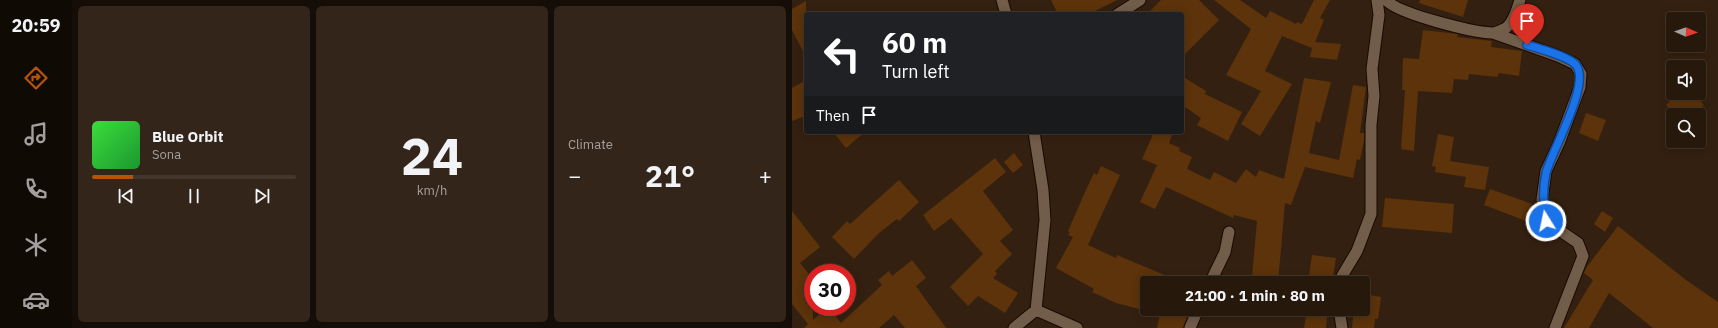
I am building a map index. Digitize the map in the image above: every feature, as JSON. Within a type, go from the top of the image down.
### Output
[{"type":"street","points":[[1002,0],[1005,12]]},
{"type":"street","points":[[1121,12],[1140,0]]},
{"type":"street","points":[[1343,276],[1348,263],[1357,251],[1371,214],[1371,124],[1374,96],[1372,69],[1379,15],[1377,0]]},
{"type":"street","points":[[1386,0],[1396,8],[1408,13],[1494,33],[1540,48],[1576,64],[1581,74],[1580,87],[1559,144],[1546,171],[1542,200],[1546,221],[1578,243],[1583,256],[1555,328]]},
{"type":"street","points":[[1494,33],[1506,28],[1514,16],[1520,0]]},
{"type":"street","points":[[1014,328],[1036,310],[1045,220],[1043,190],[1034,134]]},
{"type":"street","points":[[1213,276],[1225,252],[1229,232]]},
{"type":"street","points":[[1036,310],[1078,328]]},
{"type":"street","points":[[1190,328],[1195,316]]},
{"type":"street","points":[[1340,316],[1342,328]]},
{"type":"building","points":[[1051,0],[1117,0],[1093,12],[1057,12]]},
{"type":"building","points":[[1161,0],[1199,0],[1219,20],[1184,55],[1184,12],[1149,12]]},
{"type":"building","points":[[1214,0],[1240,0],[1266,18],[1270,11],[1296,24],[1297,22],[1302,24],[1314,0],[1330,0],[1320,18],[1324,20],[1315,42],[1341,44],[1337,60],[1310,57],[1312,48],[1282,36],[1265,71],[1292,84],[1260,136],[1241,124],[1261,91],[1226,75],[1251,29]]},
{"type":"building","points":[[1420,0],[1468,0],[1463,17],[1419,3]]},
{"type":"building","points":[[806,1],[806,12],[804,12],[804,53],[792,30],[792,9]]},
{"type":"building","points":[[1423,30],[1458,34],[1457,37],[1492,41],[1491,47],[1522,51],[1519,76],[1499,73],[1497,77],[1469,74],[1468,80],[1454,79],[1452,93],[1418,91],[1414,151],[1401,149],[1405,90],[1402,90],[1403,58],[1419,59]]},
{"type":"building","points":[[1184,77],[1206,91],[1205,94],[1242,112],[1228,141],[1197,125],[1201,118],[1184,106]]},
{"type":"building","points":[[1304,78],[1331,82],[1320,123],[1316,121],[1309,153],[1339,160],[1353,85],[1366,87],[1360,133],[1364,133],[1364,140],[1360,160],[1357,159],[1353,178],[1305,167],[1291,205],[1285,203],[1279,276],[1252,276],[1257,221],[1234,215],[1233,218],[1166,187],[1155,209],[1140,202],[1157,165],[1142,159],[1153,134],[1172,134],[1169,143],[1180,148],[1179,151],[1192,157],[1187,169],[1210,180],[1214,172],[1236,183],[1246,169],[1256,177],[1259,170],[1284,179]]},
{"type":"building","points":[[804,81],[804,117],[792,121],[792,88]]},
{"type":"building","points":[[1671,100],[1700,100],[1704,105],[1701,108],[1669,108],[1666,105]]},
{"type":"building","points":[[1586,113],[1606,120],[1598,141],[1579,133]]},
{"type":"building","points":[[835,134],[863,134],[846,148]]},
{"type":"building","points":[[1438,134],[1454,137],[1450,161],[1489,167],[1485,190],[1464,187],[1466,177],[1435,172],[1436,167],[1432,166]]},
{"type":"building","points":[[1014,153],[1023,165],[1013,173],[1004,162]]},
{"type":"building","points":[[995,158],[1006,172],[983,191],[1013,230],[1000,241],[1012,254],[995,271],[997,274],[993,278],[1018,293],[1005,313],[978,296],[968,306],[950,287],[983,254],[951,218],[934,231],[923,215]]},
{"type":"building","points":[[1101,166],[1120,175],[1088,245],[1116,258],[1117,255],[1167,276],[1140,276],[1140,309],[1116,303],[1092,292],[1094,289],[1056,268],[1073,237],[1068,235],[1070,232],[1068,231],[1085,192],[1094,173],[1097,175]]},
{"type":"building","points":[[899,180],[919,202],[899,221],[897,219],[879,233],[854,259],[832,237],[847,221],[850,224]]},
{"type":"building","points":[[1490,189],[1532,204],[1526,221],[1484,205]]},
{"type":"building","points":[[1385,198],[1454,204],[1452,233],[1382,227]]},
{"type":"building","points":[[792,211],[820,247],[800,263],[804,268],[804,316],[813,316],[813,320],[818,316],[835,316],[841,323],[849,316],[856,316],[856,309],[882,285],[878,280],[889,271],[892,276],[912,260],[926,278],[916,286],[946,328],[905,328],[894,315],[879,328],[804,328],[808,324],[792,304]]},
{"type":"building","points":[[1602,211],[1613,218],[1605,232],[1594,224]]},
{"type":"building","points":[[1618,226],[1686,280],[1718,302],[1718,328],[1653,328],[1609,293],[1589,328],[1564,328],[1593,280],[1584,273],[1586,268]]},
{"type":"building","points":[[1312,255],[1336,258],[1333,276],[1309,276]]},
{"type":"building","points":[[1370,295],[1381,297],[1378,319],[1375,319],[1374,328],[1352,328],[1353,316],[1370,316]]},
{"type":"building","points":[[1160,316],[1187,316],[1183,328],[1157,328]]},
{"type":"building","points":[[1306,316],[1327,316],[1326,328],[1304,328]]},
{"type":"route","points":[[1527,45],[1540,48],[1576,64],[1581,74],[1580,87],[1559,144],[1546,171],[1542,200],[1546,221]]}]
